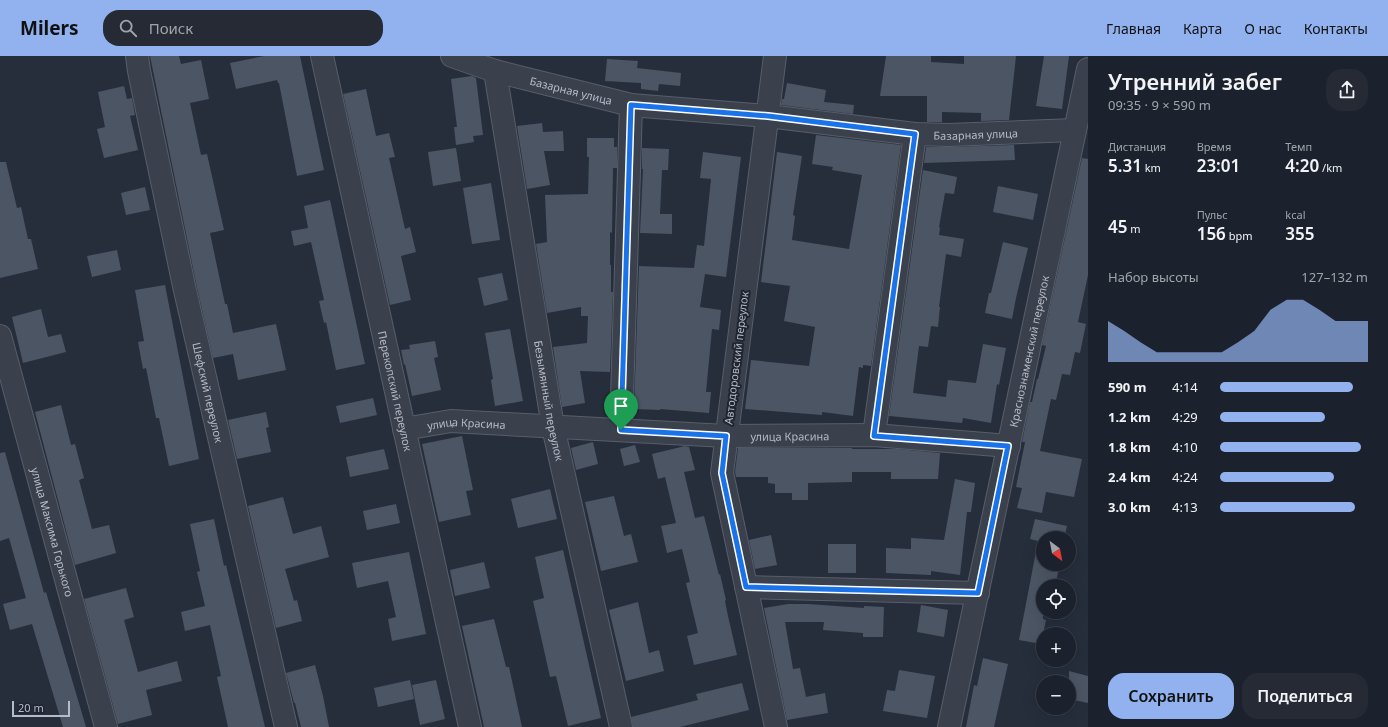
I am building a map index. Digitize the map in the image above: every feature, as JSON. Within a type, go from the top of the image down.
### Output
[{"type":"street","name":"Шефский переулок","points":[[137,56],[184,286],[286,727]]},
{"type":"street","name":"Перекопский переулок","points":[[322,56],[470,727]]},
{"type":"street","name":"Базарная улица","points":[[452,56],[495,71],[631,105],[768,116],[915,134],[949,135],[1075,130]]},
{"type":"street","name":"Автодоровский переулок","points":[[775,56],[722,473],[776,727]]},
{"type":"street","name":"Краснознаменский переулок","points":[[949,727],[1088,69]]},
{"type":"street","name":"Безымянный переулок","points":[[495,71],[553,427],[621,727]]},
{"type":"street","points":[[621,430],[631,105]]},
{"type":"street","points":[[874,436],[915,134]]},
{"type":"street","name":"улица Максима Горького","points":[[0,336],[106,727]]},
{"type":"street","name":"улица Красина","points":[[404,428],[451,421],[726,436],[874,436],[1008,446]]},
{"type":"street","points":[[746,587],[978,593]]},
{"type":"building","points":[[150,56],[179,56],[181,64],[201,60],[209,99],[190,103],[201,155],[207,154],[224,230],[210,233],[225,304],[227,304],[233,333],[276,324],[286,370],[238,380],[233,354],[213,358],[196,283]]},
{"type":"building","points":[[264,56],[300,56],[324,170],[297,176],[279,83],[277,80],[236,89],[230,63]]},
{"type":"building","points":[[886,56],[931,56],[931,62],[964,64],[964,56],[1016,56],[1009,120],[981,121],[981,113],[942,112],[942,122],[927,122],[927,96],[880,96]]},
{"type":"building","points":[[1044,56],[1069,56],[1062,109],[1036,106]]},
{"type":"building","points":[[607,59],[638,61],[637,68],[681,73],[680,86],[659,84],[658,91],[641,89],[641,83],[605,81]]},
{"type":"building","points":[[472,76],[476,78],[483,135],[473,136],[474,142],[456,145],[454,127],[457,127],[451,79]]},
{"type":"building","points":[[787,83],[826,90],[824,102],[854,105],[853,114],[781,105],[782,99],[784,99]]},
{"type":"building","points":[[124,86],[127,99],[132,98],[135,115],[130,116],[138,150],[104,158],[97,129],[105,127],[98,92]]},
{"type":"building","points":[[366,89],[376,136],[389,133],[395,157],[389,158],[405,229],[410,227],[416,252],[401,256],[411,300],[390,305],[343,94]]},
{"type":"building","points":[[542,123],[543,132],[563,131],[564,151],[544,151],[550,185],[527,189],[517,126]]},
{"type":"building","points":[[816,135],[901,145],[871,366],[863,365],[863,368],[859,367],[853,416],[822,412],[822,415],[745,409],[751,360],[809,366],[815,327],[784,321],[790,286],[761,282],[777,152],[802,156],[793,215],[795,216],[792,240],[849,249],[862,175],[832,170],[833,167],[812,164]]},
{"type":"building","points":[[587,138],[614,138],[614,147],[617,147],[617,168],[613,168],[612,233],[610,232],[611,292],[613,292],[610,372],[580,371],[585,403],[562,407],[553,347],[587,343],[588,316],[581,316],[581,307],[547,313],[536,244],[547,242],[545,195],[588,194],[589,157],[587,157]]},
{"type":"building","points":[[1014,145],[1015,160],[924,163],[926,147]]},
{"type":"building","points":[[456,148],[461,181],[433,186],[428,152]]},
{"type":"building","points":[[642,148],[669,149],[668,170],[662,170],[660,214],[672,214],[672,234],[640,233],[643,169]]},
{"type":"building","points":[[703,152],[741,157],[726,277],[705,274],[700,307],[721,310],[719,330],[712,329],[706,392],[711,392],[709,413],[660,409],[634,409],[639,266],[694,268],[697,245],[704,246],[711,179],[700,178]]},
{"type":"building","points":[[1082,158],[1088,159],[1088,275],[1078,322],[1086,324],[1080,353],[1075,352],[1070,375],[1062,374],[1056,400],[1051,399],[1040,451],[1082,459],[1074,497],[1046,492],[1042,513],[1017,508],[1022,488],[1016,487],[1025,442],[1022,442],[1030,402],[1032,402],[1046,346],[1042,345]]},
{"type":"building","points":[[0,162],[6,162],[17,208],[21,207],[28,239],[31,239],[38,269],[0,278]]},
{"type":"building","points":[[923,170],[957,177],[954,194],[945,193],[939,235],[964,239],[961,257],[946,254],[938,327],[931,326],[928,347],[919,346],[913,393],[946,397],[948,380],[976,383],[983,344],[1006,348],[999,385],[997,384],[991,423],[963,418],[962,423],[889,416]]},
{"type":"building","points":[[491,183],[500,240],[472,244],[463,188]]},
{"type":"building","points":[[998,186],[1038,194],[1033,220],[993,212]]},
{"type":"building","points":[[145,187],[150,210],[126,215],[121,193]]},
{"type":"building","points":[[330,200],[365,364],[336,370],[326,322],[324,323],[319,301],[324,300],[311,242],[294,246],[291,231],[308,228],[304,206]]},
{"type":"building","points":[[1003,242],[1028,248],[1012,319],[985,313]]},
{"type":"building","points":[[117,250],[121,270],[92,277],[87,256]]},
{"type":"building","points":[[502,273],[508,300],[484,306],[478,278]]},
{"type":"building","points":[[165,285],[199,459],[169,466],[159,418],[156,418],[146,368],[143,369],[138,342],[144,341],[135,290]]},
{"type":"building","points":[[41,309],[48,337],[61,334],[66,352],[23,363],[12,317]]},
{"type":"building","points":[[510,329],[523,401],[495,406],[491,380],[493,379],[485,333]]},
{"type":"building","points":[[435,341],[438,357],[434,358],[441,390],[412,396],[401,350],[410,349],[409,345]]},
{"type":"building","points":[[373,398],[377,415],[340,423],[336,406]]},
{"type":"building","points":[[61,405],[71,445],[75,444],[84,478],[79,480],[92,529],[109,525],[116,553],[75,565],[35,412]]},
{"type":"building","points":[[266,412],[269,427],[266,428],[271,452],[237,459],[228,420]]},
{"type":"building","points":[[462,436],[473,490],[466,491],[471,515],[439,522],[422,444]]},
{"type":"building","points":[[593,442],[598,464],[576,470],[571,448]]},
{"type":"building","points":[[635,445],[640,462],[624,466],[620,449]]},
{"type":"building","points":[[685,446],[689,447],[695,470],[684,472],[695,518],[704,516],[719,575],[720,574],[737,655],[694,665],[687,636],[698,633],[686,583],[690,582],[682,549],[667,553],[661,526],[676,523],[665,477],[658,479],[652,454]]},
{"type":"building","points":[[738,448],[898,449],[940,453],[938,479],[891,479],[891,472],[852,472],[852,482],[808,483],[808,500],[792,500],[792,493],[775,493],[775,484],[768,483],[768,477],[736,477],[735,472]]},
{"type":"building","points":[[384,449],[389,469],[350,477],[346,457]]},
{"type":"building","points":[[5,452],[44,593],[46,592],[86,727],[63,727],[32,624],[10,630],[3,604],[26,598],[9,538],[0,541],[0,453]]},
{"type":"building","points":[[955,479],[975,483],[971,512],[967,512],[960,575],[931,571],[931,575],[886,573],[886,548],[911,549],[911,538],[944,540]]},
{"type":"building","points":[[550,489],[557,519],[518,528],[511,499]]},
{"type":"building","points":[[614,496],[624,536],[631,534],[638,562],[601,571],[585,502]]},
{"type":"building","points":[[283,497],[293,534],[321,526],[329,557],[285,569],[294,601],[297,600],[302,621],[276,628],[248,506]]},
{"type":"building","points":[[396,504],[400,523],[367,530],[363,511]]},
{"type":"building","points":[[214,519],[224,566],[226,565],[265,727],[228,727],[217,677],[221,676],[210,625],[185,631],[181,612],[205,606],[197,572],[200,571],[190,524]]},
{"type":"building","points":[[1035,519],[1067,526],[1066,531],[1036,531],[1036,540],[1030,539]]},
{"type":"building","points":[[771,535],[777,565],[755,569],[749,540]]},
{"type":"building","points":[[828,544],[856,544],[856,573],[828,573]]},
{"type":"building","points":[[563,550],[601,718],[568,726],[556,676],[550,677],[533,601],[544,598],[535,557]]},
{"type":"building","points":[[1036,551],[1036,571],[1058,571],[1057,579],[1036,579],[1036,619],[1046,620],[1045,627],[1036,627],[1036,643],[1019,640]]},
{"type":"building","points":[[409,552],[426,634],[392,641],[388,619],[396,617],[388,581],[357,588],[352,563]]},
{"type":"building","points":[[484,562],[490,588],[455,596],[450,570]]},
{"type":"building","points":[[126,588],[134,617],[124,620],[138,672],[177,661],[182,681],[146,690],[152,715],[118,724],[84,599]]},
{"type":"building","points":[[638,602],[649,653],[659,650],[664,671],[626,681],[609,610]]},
{"type":"building","points":[[788,604],[864,608],[864,606],[884,607],[883,637],[863,637],[863,633],[823,630],[824,622],[785,622],[793,669],[800,668],[806,697],[825,693],[828,713],[787,720],[764,608]]},
{"type":"building","points":[[921,605],[948,610],[944,637],[917,632]]},
{"type":"building","points":[[494,619],[506,667],[509,667],[522,727],[484,727],[462,626]]},
{"type":"building","points":[[983,658],[1008,664],[994,727],[966,727],[974,685],[977,686]]},
{"type":"building","points":[[315,665],[329,727],[301,727],[286,673]]},
{"type":"building","points":[[899,670],[935,676],[927,718],[883,711],[887,690],[895,691]]},
{"type":"building","points":[[1069,671],[1088,676],[1088,703],[1076,700],[1076,675],[1069,675]]},
{"type":"building","points":[[410,680],[414,699],[378,707],[374,688]]},
{"type":"building","points":[[436,680],[445,719],[420,725],[412,685]]},
{"type":"building","points":[[742,683],[749,710],[680,727],[633,727],[631,717],[698,700],[696,694]]},
{"type":"route","points":[[631,105],[768,116],[915,134],[874,436],[1008,446],[978,593],[746,587],[722,473],[726,436],[621,430],[631,105]]}]
